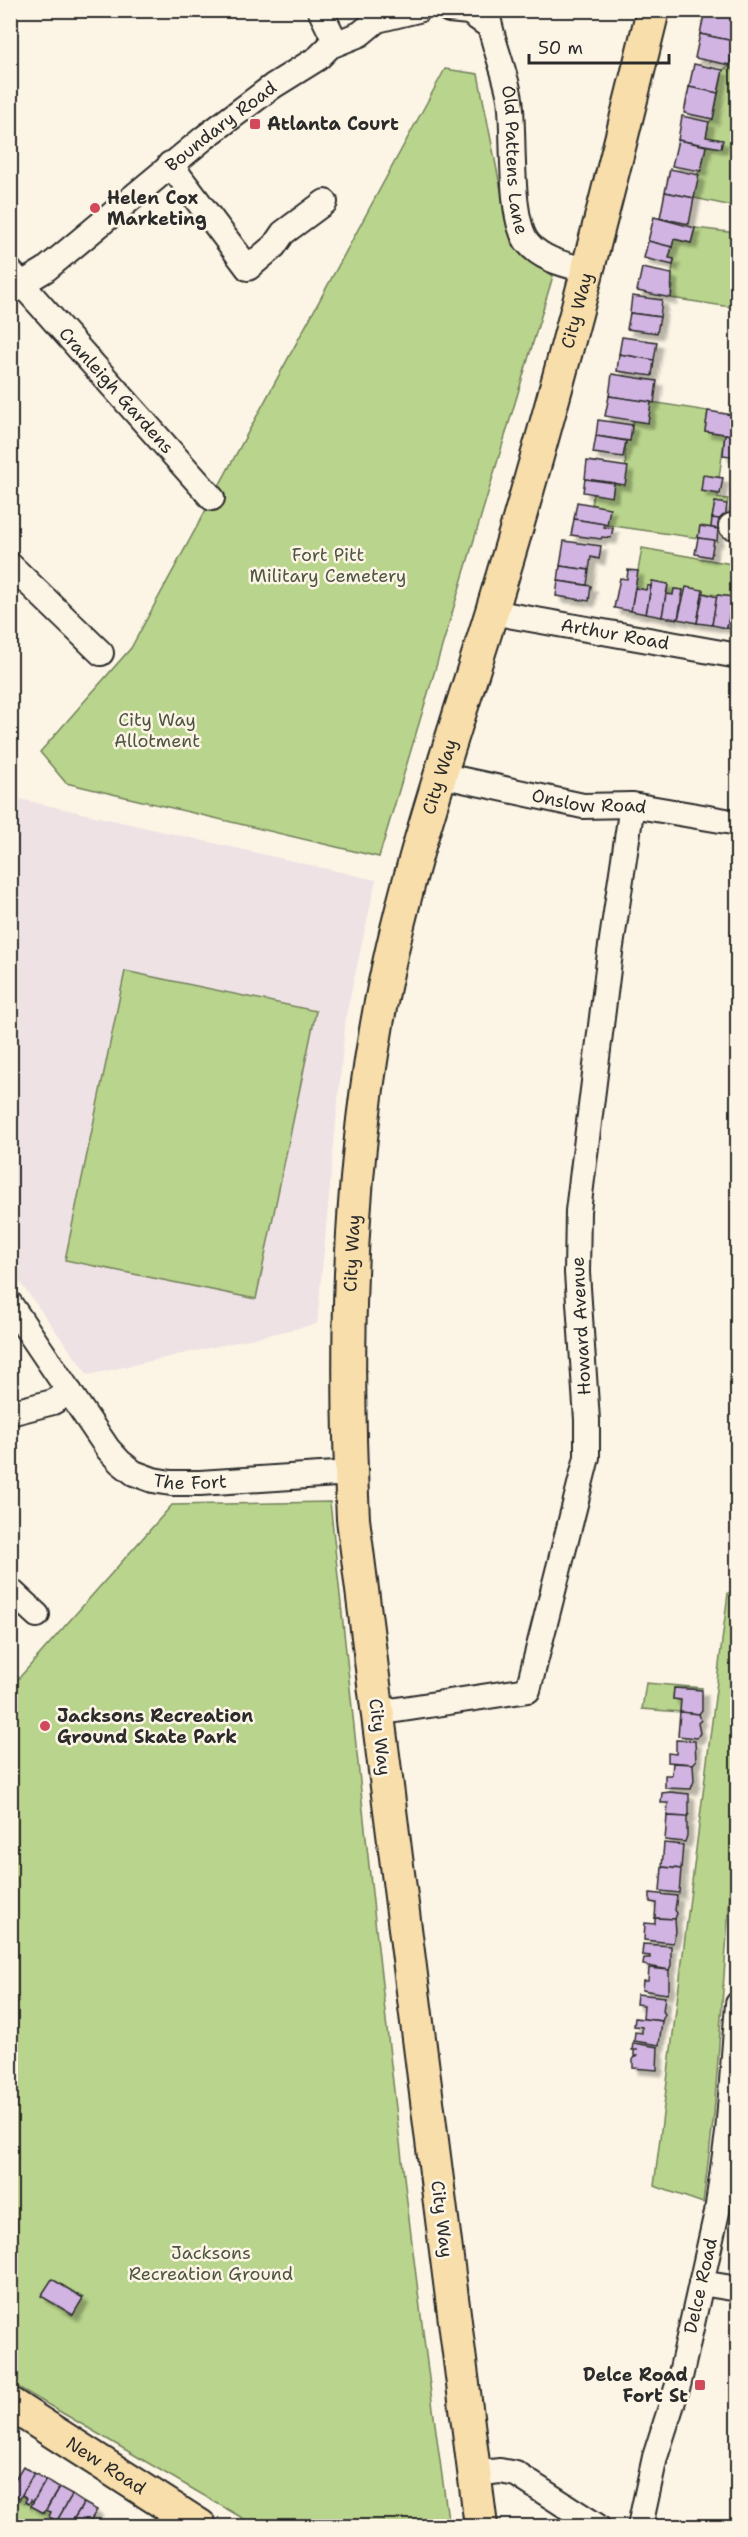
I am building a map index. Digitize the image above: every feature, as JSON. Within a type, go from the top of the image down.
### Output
[{"type":"main road","name":"City Way","points":[[486,2526],[474,2474],[353,1519],[348,1370],[350,1264],[365,1102],[388,969],[410,876],[492,612],[589,271],[653,10]]},
{"type":"main road","name":"New Road","points":[[10,2404],[200,2526]]},
{"type":"street","points":[[320,10],[336,43]]},
{"type":"street","name":"Boundary Road","points":[[14,282],[45,270],[170,165],[244,107],[318,58],[336,43],[360,34],[377,20],[418,10]]},
{"type":"street","points":[[449,10],[469,12],[488,18]]},
{"type":"street","name":"Old Pattens Lane","points":[[488,18],[510,98],[517,210],[521,230],[526,241],[546,257],[589,271]]},
{"type":"street","points":[[170,165],[248,268],[274,246],[283,233],[325,202]]},
{"type":"street","name":"Cranleigh Gardens","points":[[14,282],[212,498]]},
{"type":"street","points":[[10,565],[101,653]]},
{"type":"street","name":"Arthur Road","points":[[492,612],[738,656]]},
{"type":"street","name":"Onslow Road","points":[[440,774],[583,806],[632,805],[738,823]]},
{"type":"street","name":"Howard Avenue","points":[[377,1713],[528,1690],[577,1504],[588,1453],[578,1273],[578,1211],[609,953],[632,805]]},
{"type":"street","name":"The Fort","points":[[10,1304],[116,1459],[134,1473],[153,1480],[200,1483],[351,1473]]},
{"type":"street","points":[[10,1413],[53,1402],[70,1392]]},
{"type":"street","points":[[10,1590],[37,1615]]},
{"type":"street","name":"Delce Road","points":[[640,2526],[655,2457],[679,2382],[717,2212],[738,2004]]},
{"type":"street","points":[[701,2283],[738,2289]]},
{"type":"street","points":[[474,2474],[500,2472],[516,2474],[597,2526]]},
{"type":"shaded area","points":[[11,797],[376,880],[346,1016],[317,1324],[88,1375],[11,1270]]},
{"type":"green space","points":[[732,52],[737,53],[737,207],[694,198],[706,146],[721,148],[722,140],[706,137],[709,122],[713,119],[723,70],[730,65]]},
{"type":"green space","name":"Fort Pitt Military Cemetery","points":[[445,69],[478,74],[512,246],[553,276],[379,857],[66,783],[40,752],[131,648]]},
{"type":"green space","points":[[695,228],[737,233],[737,308],[671,298],[673,286],[670,285],[674,259],[669,258],[674,239],[691,243]]},
{"type":"green space","points":[[651,402],[708,411],[705,431],[725,434],[719,478],[701,491],[718,494],[718,498],[728,499],[727,504],[715,502],[711,528],[700,526],[698,538],[607,525],[609,508],[592,505],[593,494],[612,496],[614,483],[625,484],[626,441],[630,441],[633,421],[648,423]]},
{"type":"green space","points":[[642,548],[737,565],[737,598],[703,593],[703,590],[684,597],[682,596],[683,590],[674,589],[673,595],[667,594],[668,584],[653,581],[646,590],[635,588]]},
{"type":"green space","points":[[125,971],[316,1011],[256,1299],[65,1260]]},
{"type":"green space","name":"Jacksons Recreation Ground","points":[[330,1502],[400,2143],[449,2526],[256,2526],[11,2383],[11,1687],[172,1505]]},
{"type":"green space","points":[[737,1590],[737,1796],[714,2114],[703,2203],[654,2186],[728,1593]]},
{"type":"green space","points":[[646,1683],[703,1688],[674,1688],[673,1699],[681,1700],[680,1712],[642,1709]]},
{"type":"green space","points":[[22,2495],[27,2498],[25,2502],[29,2504],[31,2500],[33,2502],[31,2506],[44,2513],[46,2510],[51,2512],[49,2517],[57,2521],[54,2526],[11,2526],[10,2517]]},
{"type":"building","points":[[705,10],[738,15],[738,42],[700,34]]},
{"type":"building","points":[[714,10],[738,10],[738,11],[737,15]]},
{"type":"building","points":[[700,34],[738,42],[738,53],[732,52],[730,65],[695,58]]},
{"type":"building","points":[[694,64],[723,70],[718,93],[689,87]]},
{"type":"building","points":[[689,87],[718,93],[713,119],[684,113]]},
{"type":"building","points":[[682,116],[709,122],[706,137],[723,140],[721,148],[678,140]]},
{"type":"building","points":[[678,140],[706,146],[701,171],[672,166]]},
{"type":"building","points":[[670,169],[699,175],[694,198],[665,192]]},
{"type":"building","points":[[665,192],[694,198],[689,224],[660,218]]},
{"type":"building","points":[[654,217],[695,228],[691,243],[674,239],[672,247],[648,241]]},
{"type":"building","points":[[648,241],[672,247],[669,258],[674,259],[673,265],[644,258]]},
{"type":"building","points":[[642,268],[672,274],[671,298],[637,291]]},
{"type":"building","points":[[632,296],[662,300],[660,317],[630,313]]},
{"type":"building","points":[[630,313],[660,317],[657,333],[627,329]]},
{"type":"building","points":[[622,337],[657,342],[654,360],[619,354]]},
{"type":"building","points":[[619,354],[654,360],[652,376],[617,371]]},
{"type":"building","points":[[612,374],[657,381],[654,403],[609,396]]},
{"type":"building","points":[[609,396],[651,402],[648,423],[605,416]]},
{"type":"building","points":[[708,411],[738,416],[738,436],[705,431]]},
{"type":"building","points":[[598,420],[632,425],[630,441],[596,436]]},
{"type":"building","points":[[725,434],[738,436],[737,457],[723,455]]},
{"type":"building","points":[[596,436],[626,441],[623,457],[593,453]]},
{"type":"building","points":[[587,461],[628,467],[625,485],[585,479]]},
{"type":"building","points":[[703,475],[723,478],[720,494],[701,491]]},
{"type":"building","points":[[585,479],[614,483],[612,497],[583,492]]},
{"type":"building","points":[[577,502],[610,508],[607,525],[574,519]]},
{"type":"building","points":[[715,502],[727,504],[725,520],[712,518]]},
{"type":"building","points":[[712,518],[725,520],[723,530],[711,528]]},
{"type":"building","points":[[574,519],[604,524],[604,527],[613,528],[611,538],[571,535]]},
{"type":"building","points":[[700,526],[718,529],[717,541],[698,538]]},
{"type":"building","points":[[698,538],[714,540],[711,557],[695,554]]},
{"type":"building","points":[[564,541],[601,546],[599,559],[591,557],[589,570],[560,566]]},
{"type":"building","points":[[560,566],[589,570],[587,585],[558,581]]},
{"type":"building","points":[[628,570],[638,571],[631,611],[614,608],[620,578],[627,579]]},
{"type":"building","points":[[558,581],[591,586],[589,601],[556,596]]},
{"type":"building","points":[[652,581],[668,584],[662,617],[646,614]]},
{"type":"building","points":[[647,586],[651,586],[646,614],[631,611],[635,588],[646,590]]},
{"type":"building","points":[[686,587],[703,590],[697,623],[678,619]]},
{"type":"building","points":[[674,589],[683,590],[678,619],[662,617],[666,594],[673,595]]},
{"type":"building","points":[[703,593],[717,597],[712,625],[697,623]]},
{"type":"building","points":[[717,595],[733,597],[727,628],[712,625]]},
{"type":"building","points":[[733,597],[738,598],[738,630],[727,628]]},
{"type":"building","points":[[674,1688],[702,1690],[702,1710],[699,1714],[680,1712],[681,1700],[673,1699]]},
{"type":"building","points":[[680,1712],[699,1714],[700,1733],[697,1738],[678,1736]]},
{"type":"building","points":[[676,1740],[695,1741],[696,1761],[693,1764],[668,1762],[668,1753],[676,1754]]},
{"type":"building","points":[[673,1763],[693,1764],[694,1781],[691,1789],[665,1788],[665,1775],[672,1775]]},
{"type":"building","points":[[662,1793],[689,1794],[687,1817],[667,1816],[668,1803],[661,1803]]},
{"type":"building","points":[[667,1816],[687,1817],[685,1842],[665,1840]]},
{"type":"building","points":[[664,1843],[683,1845],[681,1869],[662,1867]]},
{"type":"building","points":[[662,1867],[681,1869],[679,1893],[660,1891]]},
{"type":"building","points":[[650,1893],[677,1896],[675,1919],[655,1918],[656,1903],[650,1902]]},
{"type":"building","points":[[655,1918],[675,1919],[676,1932],[673,1943],[644,1940],[645,1923],[655,1924]]},
{"type":"building","points":[[643,1944],[671,1946],[669,1970],[643,1965],[644,1958],[650,1958],[650,1956],[642,1955]]},
{"type":"building","points":[[649,1968],[669,1970],[667,1994],[642,1990],[643,1981],[648,1981]]},
{"type":"building","points":[[637,1994],[665,1997],[663,2011],[665,2014],[662,2021],[643,2019],[644,2005],[636,2004]]},
{"type":"building","points":[[635,2018],[662,2021],[659,2045],[634,2041],[635,2032],[642,2033],[642,2027],[634,2026]]},
{"type":"building","points":[[633,2043],[658,2047],[657,2070],[633,2068],[633,2058],[638,2056],[634,2056]]},
{"type":"building","points":[[52,2279],[83,2298],[73,2315],[41,2296]]},
{"type":"building","points":[[23,2466],[34,2473],[20,2498],[10,2493],[10,2487]]},
{"type":"building","points":[[34,2473],[46,2480],[33,2502],[31,2500],[29,2504],[25,2502],[27,2498],[22,2495]]},
{"type":"building","points":[[46,2480],[59,2488],[44,2513],[31,2506]]},
{"type":"building","points":[[59,2488],[72,2495],[57,2521],[49,2517],[51,2512],[46,2510]]},
{"type":"building","points":[[72,2495],[84,2503],[69,2526],[55,2524]]},
{"type":"building","points":[[84,2503],[97,2510],[87,2526],[69,2526]]},
{"type":"place","name":"Atlanta Court","points":[[255,124]]},
{"type":"place","name":"Helen Cox Marketing","points":[[95,208]]},
{"type":"place","name":"Jacksons Recreation Ground Skate Park","points":[[45,1726]]},
{"type":"place","name":"Delce Road Fort St","points":[[700,2385]]},
{"type":"park label","name":"City Way Allotment","points":[[157,730]]}]
